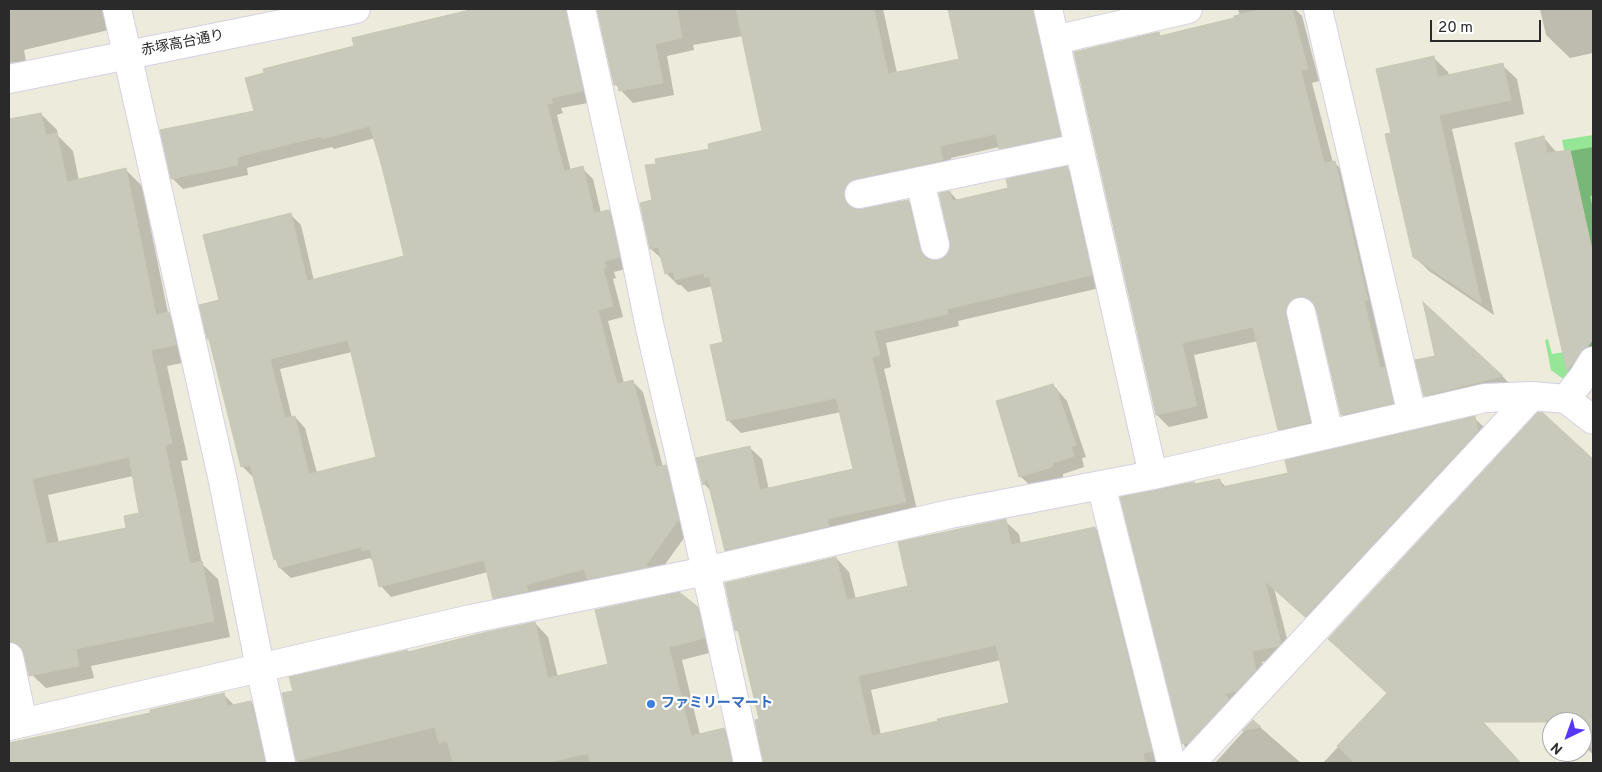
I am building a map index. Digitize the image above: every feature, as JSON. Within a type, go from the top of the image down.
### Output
[{"type":"street","points":[[117,9],[223,481],[281,763]]},
{"type":"street","name":"赤塚高台通り","points":[[9,79],[356,9]]},
{"type":"street","points":[[581,9],[650,328],[748,763]]},
{"type":"street","points":[[1048,9],[1153,475]]},
{"type":"street","points":[[1055,40],[1188,9]]},
{"type":"street","points":[[1318,9],[1412,414]]},
{"type":"street","points":[[859,194],[1079,148]]},
{"type":"street","points":[[920,181],[936,244]]},
{"type":"street","points":[[1301,312],[1329,434]]},
{"type":"street","points":[[1566,399],[1593,361]]},
{"type":"street","points":[[1191,763],[1532,396]]},
{"type":"street","points":[[9,657],[16,725],[471,619],[706,571],[950,514],[1153,475],[1485,398],[1532,396],[1566,399],[1593,420]]},
{"type":"street","points":[[1101,485],[1172,763]]},
{"type":"green space","points":[[1593,135],[1593,254],[1570,150],[1564,150],[1562,140]]},
{"type":"green space","points":[[1548,339],[1552,354],[1565,352],[1565,359],[1575,366],[1593,339],[1593,349],[1577,375],[1562,378],[1551,370],[1545,340]]},
{"type":"building","points":[[474,9],[566,9],[583,91],[551,98],[553,103],[547,104],[564,171],[583,166],[594,213],[609,210],[620,257],[604,261],[606,268],[603,268],[613,306],[598,310],[617,384],[633,380],[656,467],[666,465],[679,519],[646,565],[648,567],[587,579],[584,569],[526,585],[528,591],[493,599],[484,560],[379,587],[370,549],[362,551],[361,547],[279,568],[276,559],[274,560],[250,465],[241,467],[199,305],[219,300],[203,235],[291,213],[307,281],[404,256],[382,167],[370,126],[322,139],[322,136],[237,157],[238,165],[171,179],[160,130],[254,111],[245,78],[264,73],[263,69],[354,46],[352,38]],"holes":[[[348,340],[376,457],[309,474],[295,416],[285,418],[270,359]]]},
{"type":"building","points":[[597,9],[677,9],[682,38],[655,44],[663,83],[619,91],[618,84],[614,85]]},
{"type":"building","points":[[736,9],[874,9],[888,74],[959,59],[948,9],[1033,9],[1061,136],[999,149],[996,134],[940,146],[943,160],[855,179],[849,182],[844,189],[844,198],[847,204],[854,209],[908,200],[920,249],[924,256],[931,260],[938,260],[946,256],[950,249],[939,193],[950,191],[952,201],[1008,188],[1006,179],[1067,166],[1092,275],[947,309],[948,314],[874,331],[880,355],[872,357],[906,502],[827,519],[829,526],[725,551],[707,478],[703,485],[696,458],[750,446],[760,490],[853,469],[836,398],[727,421],[710,345],[723,342],[709,276],[705,278],[704,273],[675,280],[673,272],[665,274],[658,247],[650,249],[640,203],[652,200],[645,165],[656,164],[655,159],[709,149],[708,144],[762,131]]},
{"type":"building","points":[[1263,9],[1292,9],[1308,69],[1301,70],[1324,163],[1335,161],[1368,300],[1364,300],[1380,368],[1385,367],[1393,403],[1341,415],[1316,308],[1313,302],[1306,297],[1297,297],[1291,300],[1286,307],[1286,316],[1310,422],[1278,430],[1253,327],[1182,343],[1197,406],[1156,415],[1074,52],[1159,32],[1160,36]]},
{"type":"building","points":[[1434,56],[1438,77],[1503,63],[1511,100],[1439,115],[1481,303],[1413,257],[1385,134],[1391,133],[1376,69]]},
{"type":"building","points":[[41,113],[46,135],[57,133],[67,182],[126,168],[156,315],[169,312],[176,345],[151,350],[172,443],[165,445],[190,564],[202,561],[214,621],[76,649],[79,666],[29,676],[21,647],[14,642],[9,642],[9,119]],"holes":[[[129,457],[139,513],[124,516],[126,528],[47,544],[32,479]]]},
{"type":"building","points":[[1544,136],[1547,153],[1570,150],[1593,254],[1593,339],[1580,353],[1567,372],[1515,143]]},
{"type":"building","points":[[1423,302],[1503,376],[1424,396],[1415,360],[1435,356]]},
{"type":"building","points":[[1053,384],[1076,445],[1071,447],[1074,456],[1053,463],[1052,467],[1019,477],[996,401]]},
{"type":"building","points":[[1538,412],[1543,413],[1593,459],[1593,749],[1592,712],[1542,712],[1542,722],[1483,722],[1521,763],[1355,763],[1337,746],[1387,693],[1328,639]]},
{"type":"building","points":[[1475,416],[1478,431],[1305,617],[1265,581],[1281,643],[1279,646],[1252,651],[1256,670],[1236,691],[1224,694],[1229,699],[1189,743],[1182,744],[1120,497],[1194,482],[1195,484],[1220,479],[1222,487],[1288,473],[1285,460]]},
{"type":"building","points":[[1006,519],[1011,545],[1095,527],[1152,751],[1143,753],[1145,763],[763,763],[755,720],[759,719],[738,630],[735,631],[725,583],[836,557],[847,600],[908,586],[898,542]],"holes":[[[996,645],[1009,703],[872,736],[858,676]]]},
{"type":"building","points":[[679,592],[698,607],[705,638],[669,647],[691,736],[724,728],[732,763],[590,763],[588,754],[584,754],[546,763],[453,763],[447,741],[439,743],[435,727],[296,761],[282,693],[293,691],[289,677],[408,650],[408,652],[535,622],[548,678],[608,664],[595,610]]},
{"type":"building","points":[[224,693],[227,706],[251,701],[265,763],[9,763],[9,743],[150,713],[150,710]]},
{"type":"building","points":[[1253,720],[1261,727],[1242,731]]},
{"type":"place","name":"ファミリーマート","points":[[651,704]]}]
